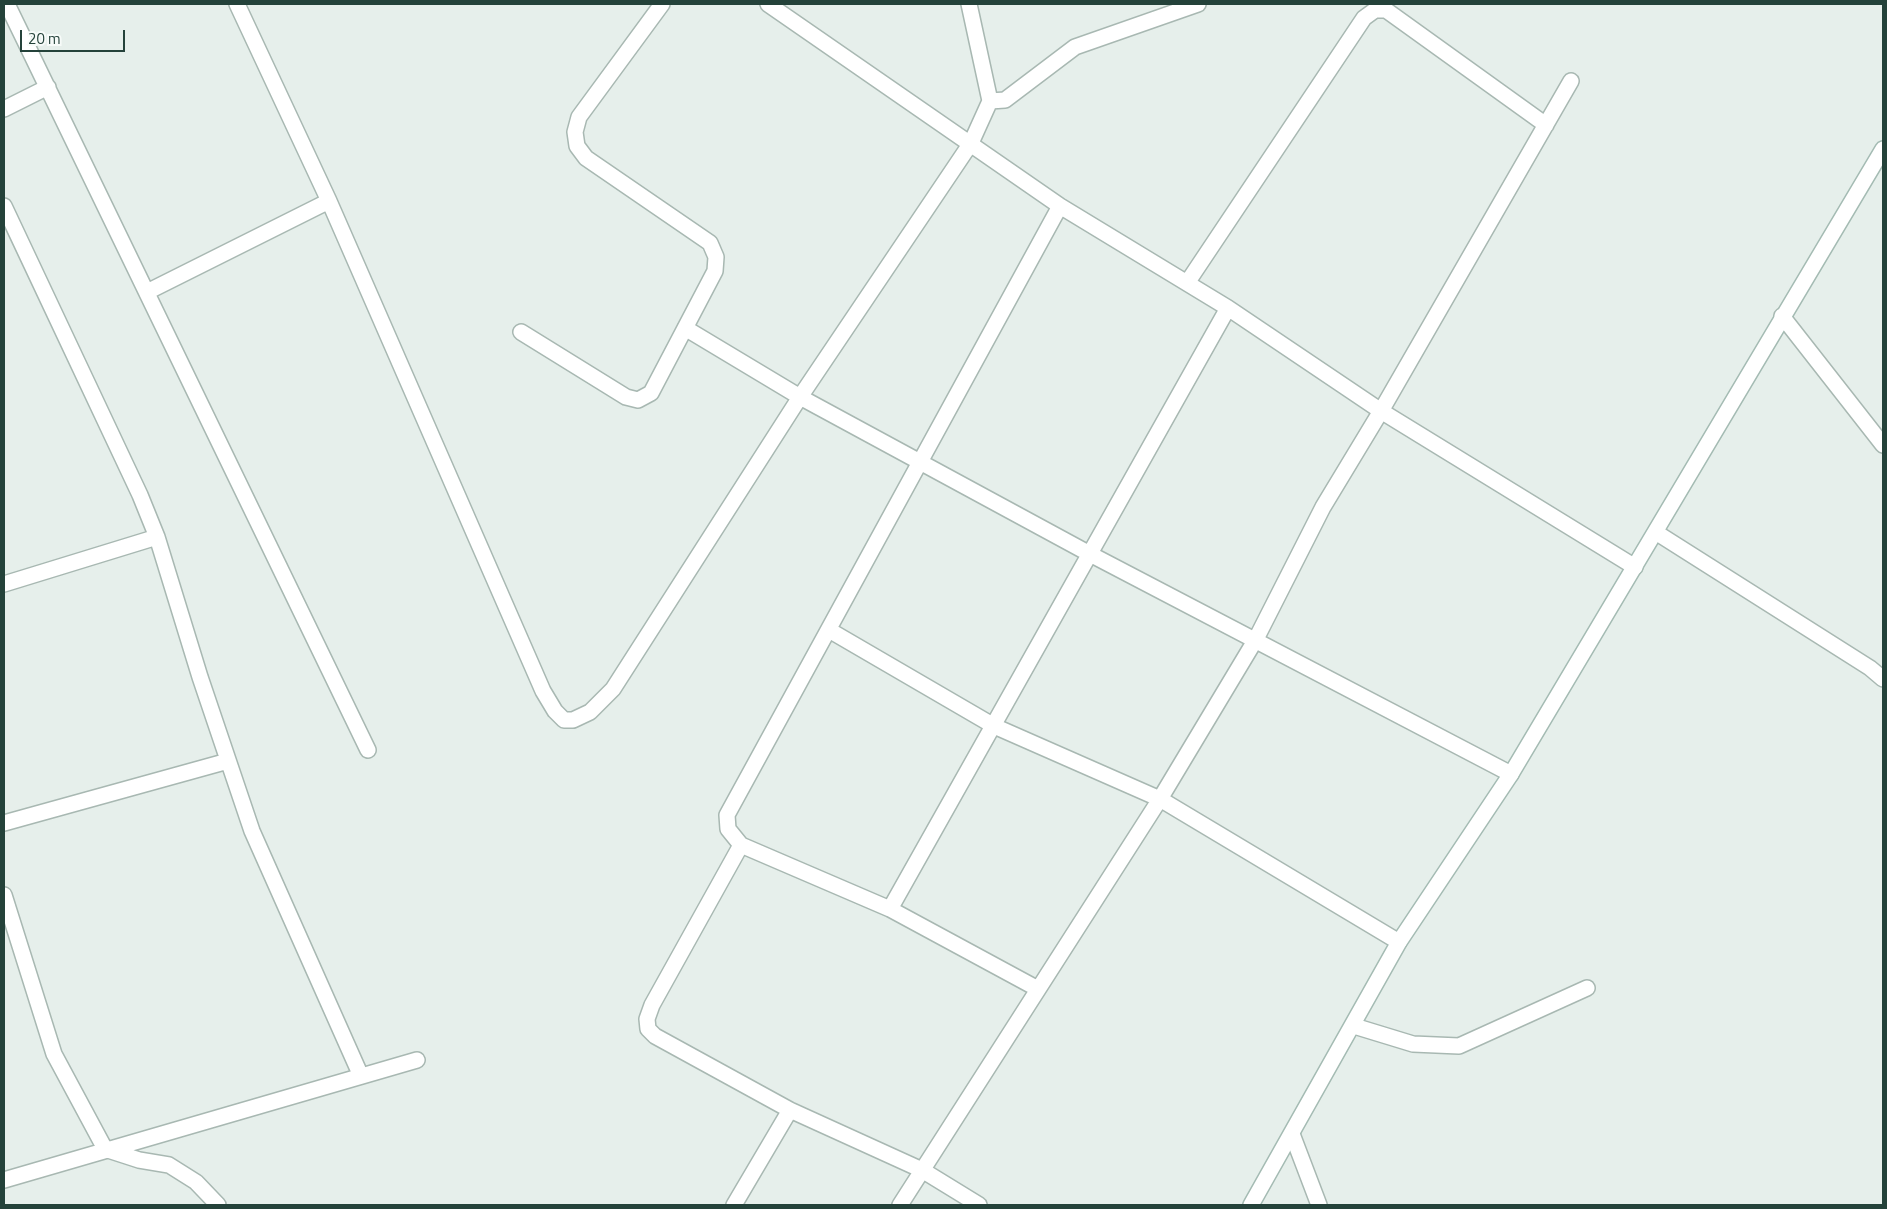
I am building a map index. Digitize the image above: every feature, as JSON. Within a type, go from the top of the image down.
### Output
[{"type":"street","points":[[7,4],[368,750]]},
{"type":"street","points":[[237,4],[329,201],[543,691],[555,711],[564,720],[572,720],[590,712],[613,689],[800,397],[971,143],[990,101],[969,4]]},
{"type":"street","points":[[521,332],[626,397],[638,400],[651,393],[715,271],[716,257],[710,244],[586,158],[577,146],[575,132],[579,117],[662,4]]},
{"type":"street","points":[[768,4],[1060,206],[1228,308],[1381,411],[1635,567]]},
{"type":"street","points":[[990,101],[1005,100],[1038,72],[1075,47],[1198,4]]},
{"type":"street","points":[[1187,283],[1364,18],[1375,10],[1386,10],[1546,125]]},
{"type":"street","points":[[900,1205],[1160,799],[1256,639],[1323,507],[1381,411],[1571,81]]},
{"type":"street","points":[[4,109],[48,87]]},
{"type":"street","points":[[1251,1205],[1354,1026],[1399,942],[1511,774],[1657,532],[1782,316],[1883,149]]},
{"type":"street","points":[[147,292],[329,201]]},
{"type":"street","points":[[4,206],[140,495],[157,537],[252,831],[361,1076]]},
{"type":"street","points":[[1038,989],[890,909],[741,845],[728,829],[728,815],[1060,206]]},
{"type":"street","points":[[890,909],[994,726],[1088,553],[1228,308]]},
{"type":"street","points":[[1782,316],[1883,445]]},
{"type":"street","points":[[685,328],[800,397],[1088,553],[1256,639],[1511,774]]},
{"type":"street","points":[[1657,532],[1870,668],[1883,679]]},
{"type":"street","points":[[4,584],[157,537]]},
{"type":"street","points":[[829,630],[994,726],[1160,799],[1399,942]]},
{"type":"street","points":[[4,823],[228,760]]},
{"type":"street","points":[[741,845],[652,1005],[647,1019],[648,1029],[655,1036],[790,1110],[922,1170],[979,1205]]},
{"type":"street","points":[[4,895],[54,1054],[105,1149],[139,1160],[169,1165],[196,1182],[218,1205]]},
{"type":"street","points":[[1354,1026],[1413,1044],[1459,1046],[1586,988]]},
{"type":"street","points":[[4,1180],[105,1149],[417,1060]]},
{"type":"street","points":[[734,1205],[790,1110]]},
{"type":"street","points":[[1292,1134],[1319,1205]]}]
